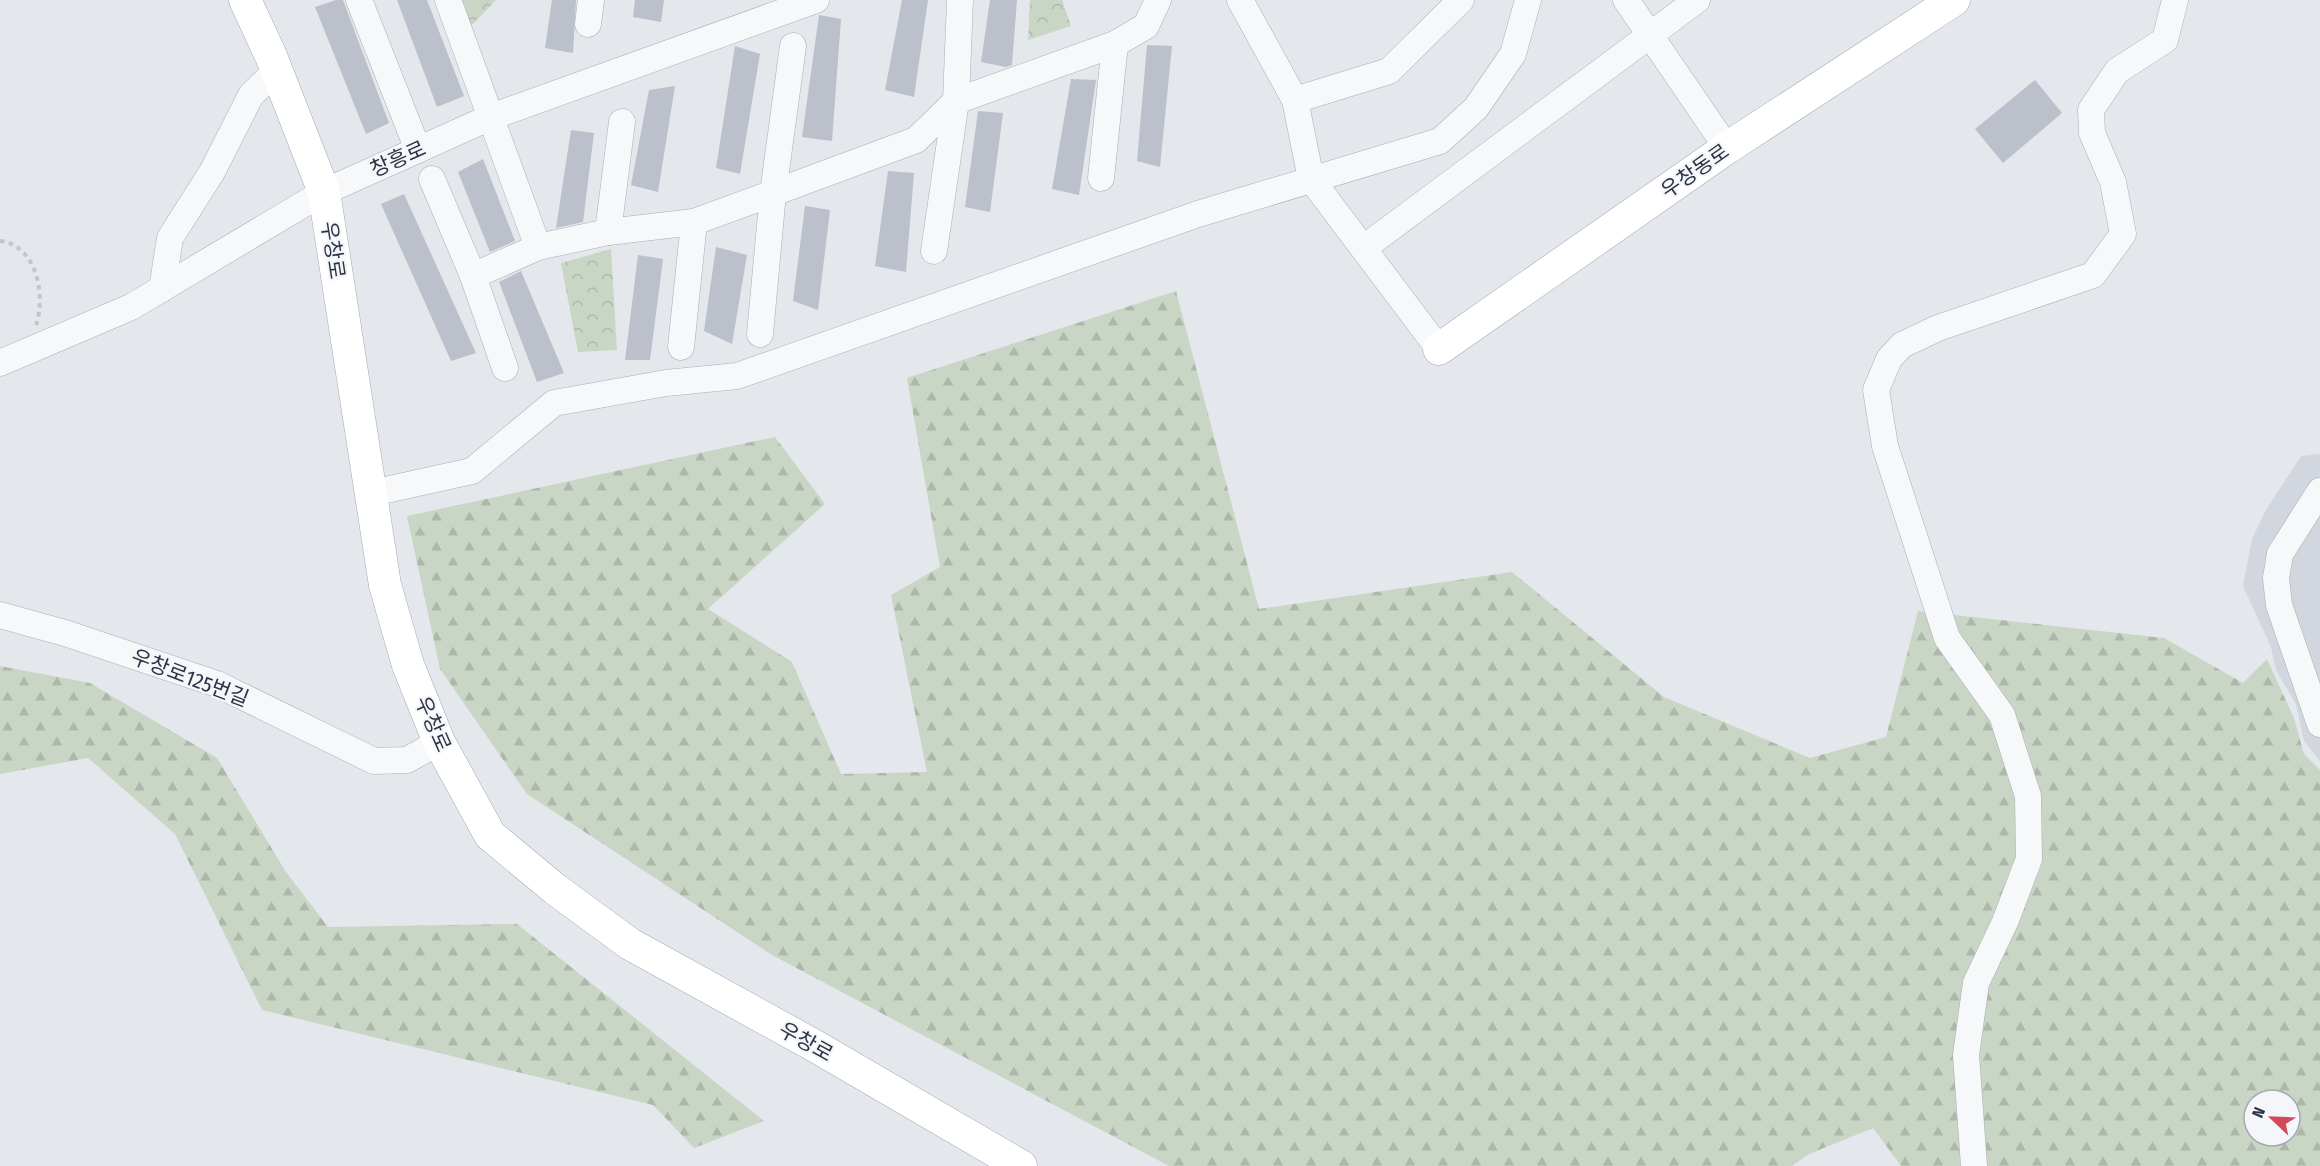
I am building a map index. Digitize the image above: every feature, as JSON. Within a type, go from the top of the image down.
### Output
[{"type":"main road","name":"우창로","points":[[245,0],[324,192],[385,585],[408,664],[439,742],[490,835],[564,896],[630,944],[815,1046],[1021,1166]]},
{"type":"main road","name":"우창동로","points":[[1439,350],[1727,148],[1954,0]]},
{"type":"street","points":[[359,0],[418,150]]},
{"type":"street","points":[[448,0],[537,247]]},
{"type":"street","name":"창흥로","points":[[0,363],[131,307],[324,192],[491,117],[816,0]]},
{"type":"street","points":[[934,251],[956,101],[960,0]]},
{"type":"street","points":[[472,276],[537,247],[608,232],[694,222],[916,140],[956,101],[1115,44],[1146,26],[1158,0]]},
{"type":"street","points":[[1240,0],[1295,100],[1311,179],[1365,247],[1439,350]]},
{"type":"street","points":[[1295,100],[1389,72],[1439,10],[1461,0]]},
{"type":"street","points":[[372,493],[472,471],[554,403],[666,383],[737,376],[1198,214],[1440,141],[1476,108],[1513,54],[1527,0]]},
{"type":"street","points":[[1626,0],[1727,148]]},
{"type":"street","points":[[1365,247],[1697,0]]},
{"type":"street","points":[[1974,1166],[1966,1055],[1976,983],[2005,922],[2029,859],[2028,796],[2002,715],[1947,638],[1885,446],[1875,390],[1889,359],[1902,345],[1938,328],[2093,275],[2123,234],[2113,182],[2092,133],[2091,110],[2117,71],[2165,40],[2175,0]]},
{"type":"street","points":[[1101,178],[1115,44]]},
{"type":"street","points":[[760,334],[772,193],[793,46]]},
{"type":"street","points":[[162,289],[170,238],[212,172],[251,95],[276,71]]},
{"type":"street","points":[[608,232],[622,122]]},
{"type":"street","points":[[432,179],[472,276],[505,368]]},
{"type":"street","points":[[681,347],[694,222]]},
{"type":"street","points":[[2320,491],[2293,530],[2280,554],[2276,578],[2279,605],[2320,724]]},
{"type":"street","name":"우창로125번길","points":[[0,615],[65,633],[217,684],[374,760],[407,760],[439,742]]},
{"type":"path","points":[[0,241],[18,247],[27,256],[38,285],[40,294],[37,322],[25,353]]},
{"type":"shaded area","points":[[2320,454],[2320,761],[2304,741],[2296,704],[2276,670],[2271,647],[2243,586],[2252,539],[2266,510],[2301,456]]},
{"type":"green space","points":[[458,0],[496,0],[468,29]]},
{"type":"green space","points":[[1030,0],[1062,0],[1071,26],[1028,40]]},
{"type":"green space","points":[[611,249],[617,350],[578,352],[561,263]]},
{"type":"green space","points":[[1176,291],[1259,609],[1512,572],[1664,697],[1810,758],[1886,737],[1918,611],[2164,638],[2243,683],[2267,659],[2294,718],[2304,754],[2320,770],[2320,1166],[1901,1166],[1873,1128],[1809,1154],[1792,1166],[1169,1166],[772,955],[527,794],[440,669],[407,516],[775,437],[825,504],[708,609],[792,662],[841,774],[927,772],[891,595],[940,567],[907,378]]},
{"type":"green space","points":[[0,666],[90,683],[217,758],[286,872],[328,927],[517,924],[764,1121],[694,1148],[653,1105],[262,1010],[175,834],[88,758],[0,774]]},
{"type":"building","points":[[343,0],[389,123],[366,134],[315,7]]},
{"type":"building","points":[[397,0],[427,0],[464,96],[437,107]]},
{"type":"building","points":[[552,0],[576,0],[573,53],[545,48]]},
{"type":"building","points":[[635,0],[664,0],[661,22],[633,17]]},
{"type":"building","points":[[902,0],[928,0],[914,97],[885,90]]},
{"type":"building","points":[[990,0],[1017,0],[1012,65],[1006,67],[981,62]]},
{"type":"building","points":[[819,15],[841,19],[832,141],[802,137]]},
{"type":"building","points":[[1147,45],[1172,46],[1160,167],[1137,161]]},
{"type":"building","points":[[735,46],[760,54],[740,174],[716,168]]},
{"type":"building","points":[[1071,79],[1096,80],[1079,195],[1052,189]]},
{"type":"building","points":[[2035,80],[2062,113],[2003,163],[1975,129]]},
{"type":"building","points":[[675,86],[658,192],[631,185],[649,90]]},
{"type":"building","points":[[978,111],[1003,113],[990,212],[965,207]]},
{"type":"building","points":[[571,130],[594,133],[583,222],[556,228]]},
{"type":"building","points":[[483,159],[515,241],[490,252],[458,172]]},
{"type":"building","points":[[888,171],[914,173],[906,272],[875,266]]},
{"type":"building","points":[[404,194],[476,353],[451,361],[381,204]]},
{"type":"building","points":[[805,206],[830,210],[818,310],[793,301]]},
{"type":"building","points":[[716,247],[747,255],[732,344],[704,331]]},
{"type":"building","points":[[638,255],[663,259],[650,360],[625,360]]},
{"type":"building","points":[[521,271],[564,373],[537,382],[499,282]]}]
